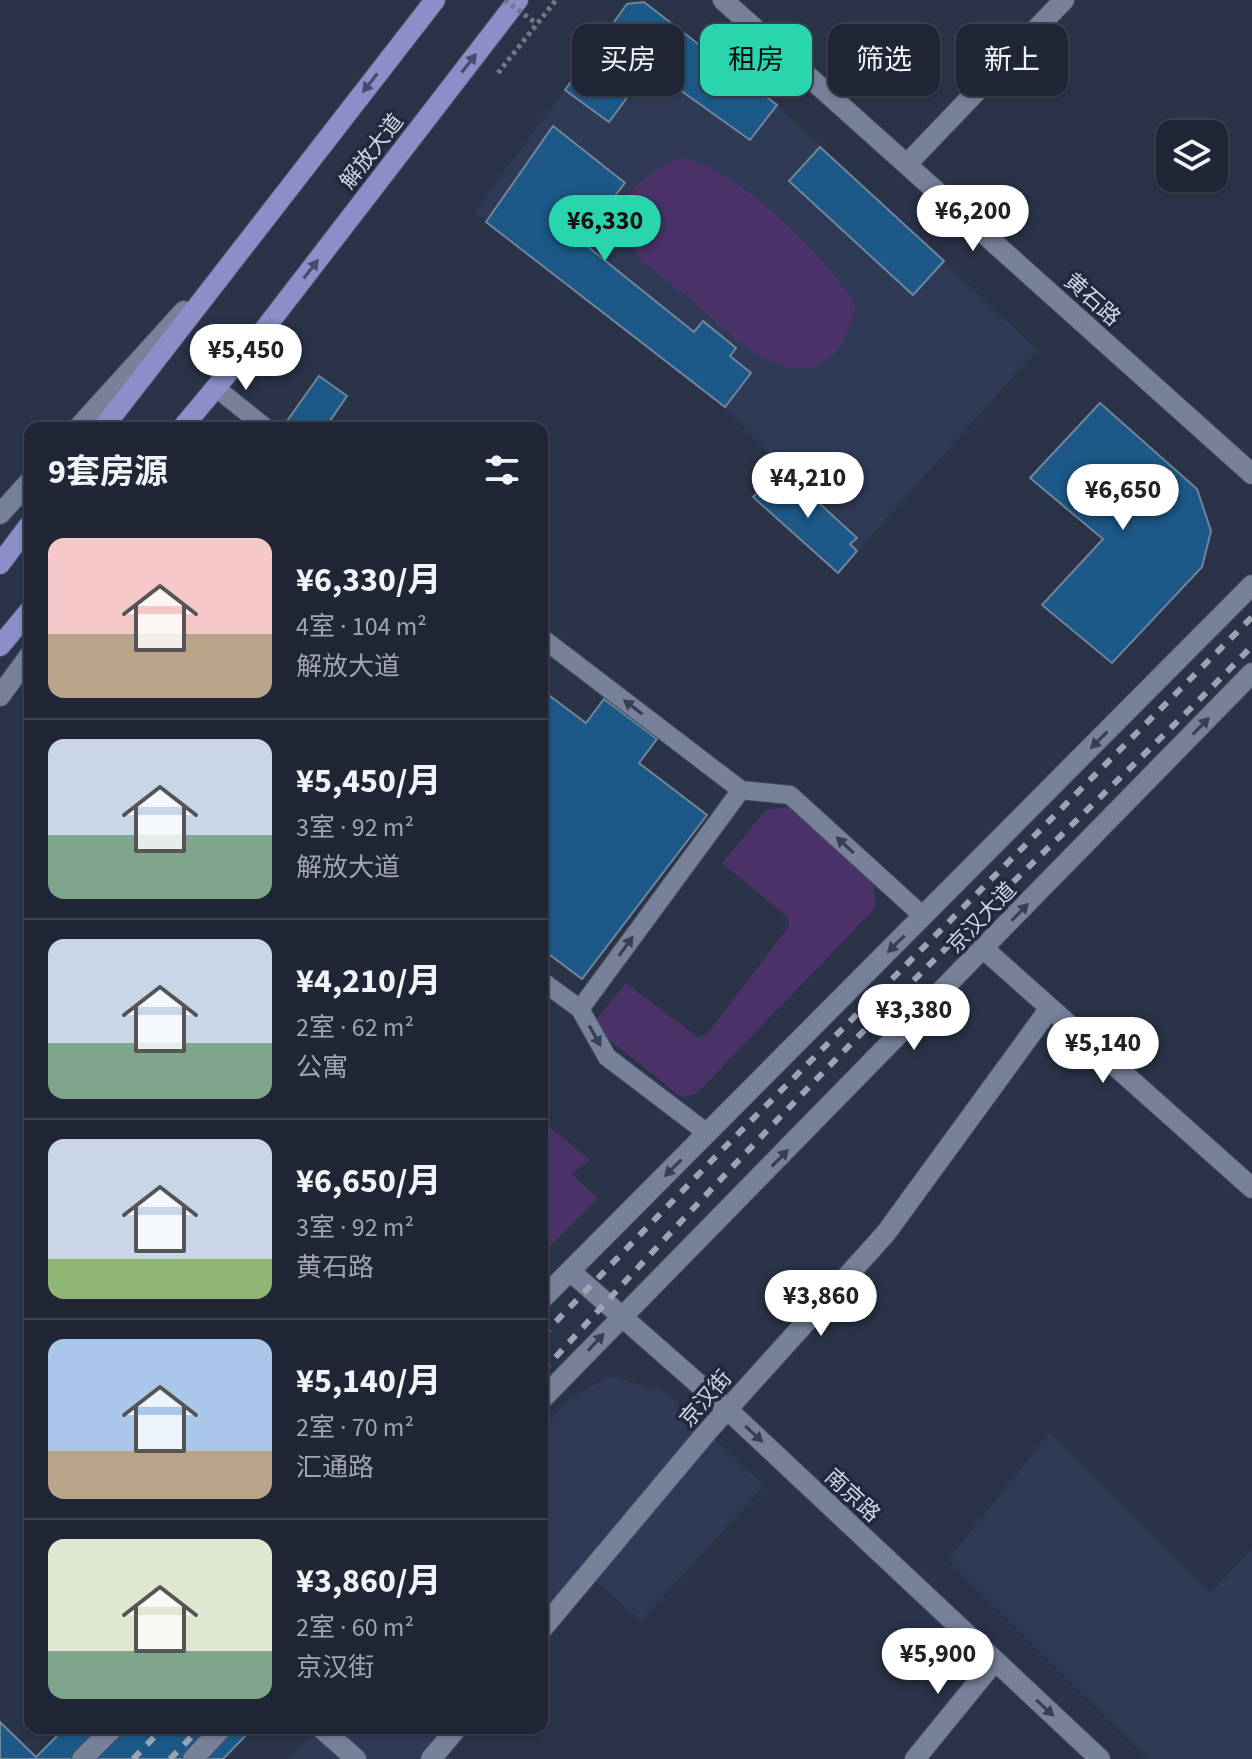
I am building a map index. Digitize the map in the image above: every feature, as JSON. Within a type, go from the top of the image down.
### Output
[{"type":"main road","name":"解放大道","points":[[108,422],[435,0]]},
{"type":"main road","name":"解放大道","points":[[187,422],[263,331],[518,0]]},
{"type":"main road","points":[[0,564],[24,532]]},
{"type":"main road","points":[[0,646],[24,617]]},
{"type":"street","name":"黄石路","points":[[723,0],[1252,474]]},
{"type":"street","points":[[907,164],[1064,0]]},
{"type":"street","name":"解放大道","points":[[83,422],[235,255]]},
{"type":"street","name":"解放大道","points":[[197,422],[263,331]]},
{"type":"street","points":[[0,514],[24,488]]},
{"type":"street","name":"京汉大道","points":[[548,1293],[1252,585]]},
{"type":"street","points":[[0,696],[24,663]]},
{"type":"street","name":"京汉大道","points":[[548,1393],[1252,673]]},
{"type":"street","points":[[984,949],[1252,1188]]},
{"type":"street","name":"京汉街","points":[[548,1622],[727,1409],[886,1233],[1050,1008]]},
{"type":"street","name":"南京路","points":[[570,1271],[727,1409],[1100,1759]]},
{"type":"street","points":[[915,1759],[995,1661]]},
{"type":"street","points":[[82,1759],[107,1734]]},
{"type":"street","points":[[193,1759],[216,1734]]},
{"type":"street","points":[[328,1734],[356,1759]]},
{"type":"street","points":[[431,1759],[452,1734]]},
{"type":"lane","points":[[220,391],[259,422]]},
{"type":"lane","points":[[548,643],[741,790],[790,795],[923,916]]},
{"type":"lane","points":[[580,1009],[741,790]]},
{"type":"lane","points":[[548,985],[580,1009],[607,1057],[707,1133]]},
{"type":"path","points":[[505,0],[537,24]]},
{"type":"path","points":[[498,73],[556,0]]},
{"type":"shaded area","points":[[644,2],[672,24],[612,24],[627,4]]},
{"type":"shaded area","points":[[684,33],[700,45],[700,96],[765,96],[1037,350],[838,573],[753,497],[781,467],[725,407],[475,212],[572,79],[572,96],[684,96]]},
{"type":"shaded area","points":[[679,157],[710,167],[752,195],[812,250],[845,289],[856,306],[842,343],[822,364],[794,368],[760,356],[729,334],[633,249],[622,218],[630,193],[652,173]]},
{"type":"shaded area","points":[[788,807],[877,885],[873,889],[876,907],[696,1094],[681,1097],[602,1034],[596,1020],[626,983],[699,1038],[708,1033],[789,926],[788,917],[722,863],[766,810]]},
{"type":"shaded area","points":[[548,1126],[590,1160],[571,1174],[598,1198],[548,1249]]},
{"type":"shaded area","points":[[610,1376],[664,1391],[764,1486],[641,1621],[589,1575],[548,1622],[548,1423],[569,1399]]},
{"type":"shaded area","points":[[1050,1432],[1210,1593],[1252,1549],[1252,1759],[1148,1759],[948,1560]]},
{"type":"shaded area","points":[[311,1734],[452,1734],[440,1748],[451,1759],[288,1759]]},
{"type":"building","points":[[644,2],[672,24],[613,24],[627,4]]},
{"type":"building","points":[[684,33],[700,45],[700,96],[765,96],[777,105],[750,140],[684,93]]},
{"type":"building","points":[[572,80],[572,95],[565,90]]},
{"type":"building","points":[[573,96],[628,96],[609,122]]},
{"type":"building","points":[[553,126],[625,183],[597,219],[569,197],[552,218],[694,332],[703,321],[736,348],[730,356],[751,373],[725,407],[486,222]]},
{"type":"building","points":[[820,147],[944,261],[913,295],[789,181]]},
{"type":"building","points":[[319,376],[347,396],[329,422],[286,422]]},
{"type":"building","points":[[1100,403],[1197,489],[1211,531],[1202,567],[1112,663],[1042,605],[1103,539],[1030,478]]},
{"type":"building","points":[[781,468],[857,538],[850,544],[857,551],[838,573],[753,497]]},
{"type":"building","points":[[548,694],[586,723],[604,699],[657,739],[639,763],[707,815],[582,979],[548,954]]},
{"type":"building","points":[[0,1722],[36,1757],[59,1734],[247,1734],[223,1759],[0,1759]]},
{"type":"railway","points":[[548,1330],[722,1150],[1252,617]]},
{"type":"railway","points":[[548,1365],[821,1074],[1252,646]]},
{"type":"railway","points":[[133,1759],[157,1734]]},
{"type":"railway","points":[[170,1759],[194,1734]]}]
